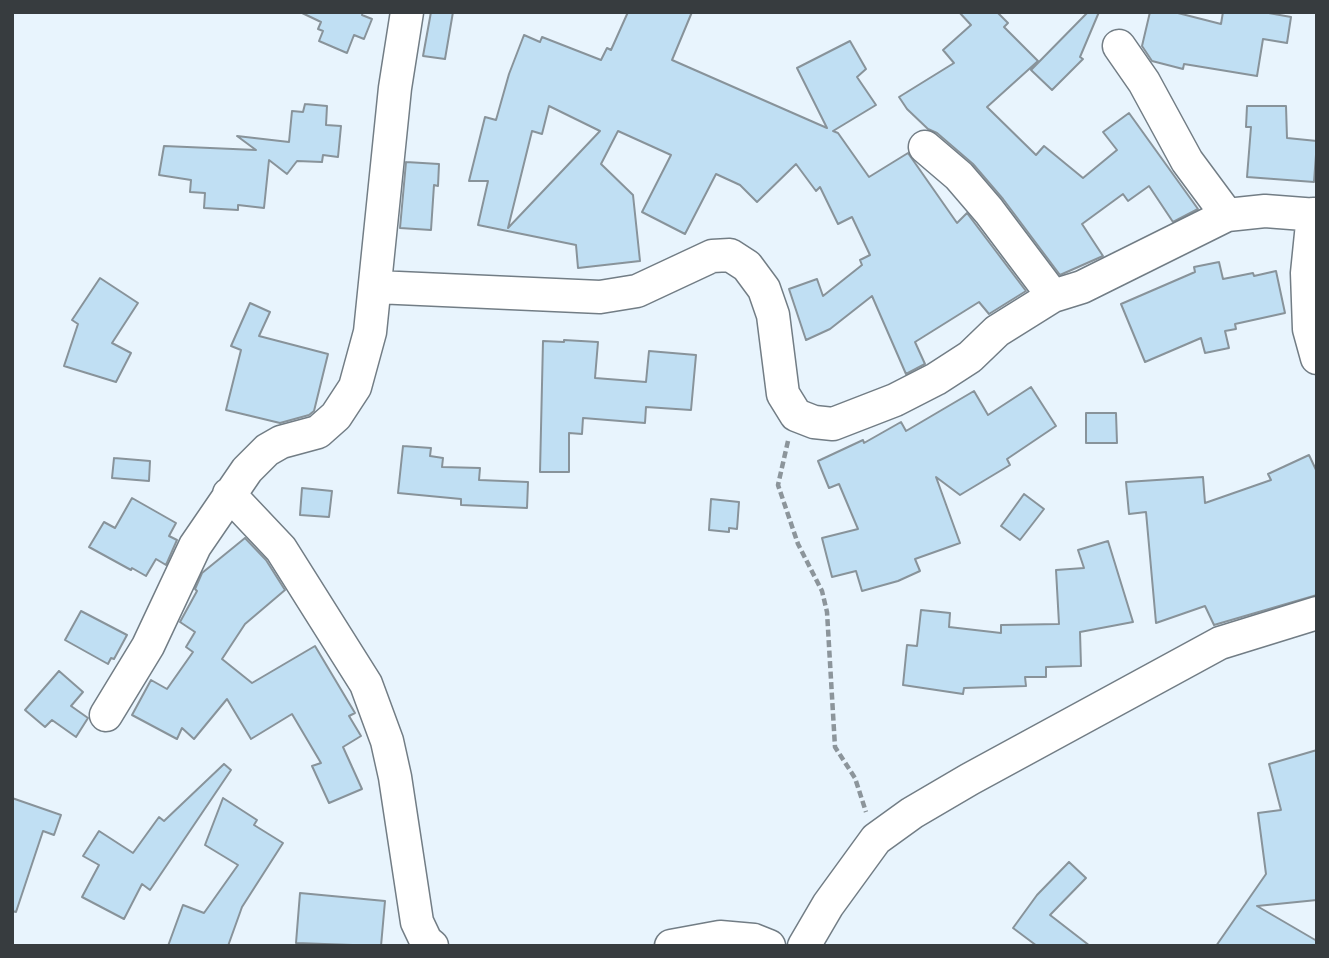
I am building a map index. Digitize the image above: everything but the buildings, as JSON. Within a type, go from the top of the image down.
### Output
[{"type":"street","points":[[106,715],[148,646],[195,546],[247,470],[267,450],[281,442],[318,432],[336,416],[355,387],[370,332],[395,88],[407,12]]},
{"type":"street","points":[[1119,46],[1144,82],[1187,161],[1227,215]]},
{"type":"street","points":[[925,147],[958,176],[989,211],[1053,296]]},
{"type":"street","points":[[376,287],[600,297],[637,291],[712,256],[730,255],[747,266],[764,289],[773,315],[783,394],[796,415],[814,422],[833,424],[895,400],[936,379],[970,357],[997,331],[1053,296],[1082,288],[1227,215],[1265,211],[1315,214],[1307,273],[1309,329],[1317,358]]},
{"type":"street","points":[[229,494],[281,549],[366,684],[387,741],[395,777],[416,922],[427,944]]},
{"type":"street","points":[[804,946],[828,905],[876,839],[912,813],[1220,643],[1317,613]]},
{"type":"street","points":[[671,946],[720,937],[754,940],[769,946]]},
{"type":"path","points":[[796,415],[778,485],[798,544],[822,591],[827,612],[835,747],[855,778],[876,839]]}]
